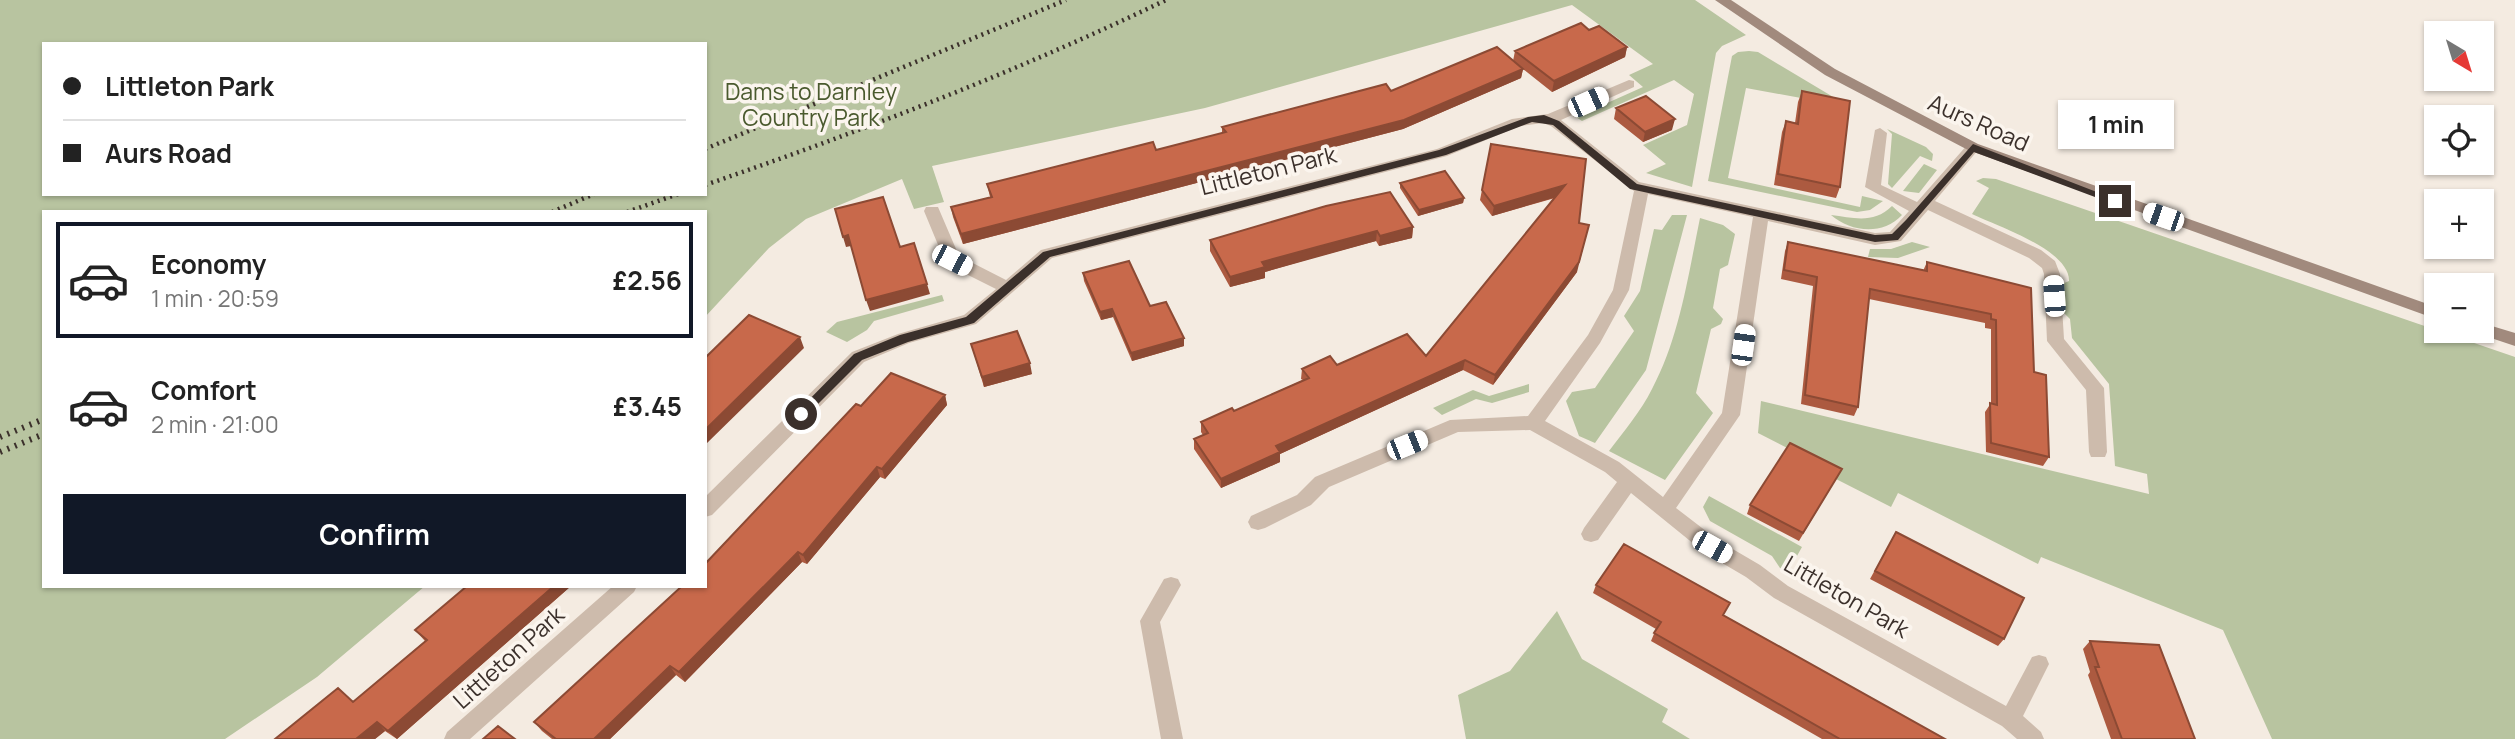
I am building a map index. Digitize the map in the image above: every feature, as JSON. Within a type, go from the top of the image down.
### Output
[{"type":"street","name":"Aurs Road","points":[[1722,0],[1830,72],[1973,147],[2424,309]]},
{"type":"street","name":"Littleton Park","points":[[707,507],[858,357],[904,338],[970,320],[1047,254],[1442,153],[1517,122],[1548,120],[1629,83]]},
{"type":"street","points":[[1548,120],[1634,187],[1875,239],[1895,237],[1973,147]]},
{"type":"street","points":[[1880,133],[1873,187],[2035,254],[2049,265],[2052,274],[2056,341],[2095,388],[2098,452]]},
{"type":"street","points":[[1258,522],[1304,500],[1322,482],[1456,425],[1532,423],[1594,339],[1621,290],[1642,188]]},
{"type":"street","points":[[932,211],[952,260],[1007,287]]},
{"type":"street","points":[[1664,510],[1731,415],[1761,214]]},
{"type":"street","points":[[2494,333],[2515,340]]},
{"type":"street","name":"Littleton Park","points":[[1532,423],[1630,479],[1664,510],[1712,547],[1753,570],[1781,592],[2010,719],[2033,739]]},
{"type":"street","points":[[1591,534],[1630,479]]},
{"type":"street","points":[[1171,585],[1150,621],[1172,739]]},
{"type":"street","name":"Littleton Park","points":[[455,739],[625,588]]},
{"type":"street","points":[[2010,719],[2039,664]]},
{"type":"green space","name":"Dams to Darnley Country Park","points":[[0,0],[1695,0],[1746,35],[1722,46],[1716,53],[1692,187],[1646,173],[1666,164],[1643,145],[1687,125],[1694,94],[1674,80],[1582,121],[1576,117],[1643,87],[1629,75],[1653,64],[1572,5],[1205,108],[932,166],[944,202],[914,209],[902,179],[806,219],[769,248],[707,315],[707,210],[42,210],[42,588],[423,588],[317,677],[225,739],[0,739]]},
{"type":"green space","points":[[1738,52],[1758,52],[1850,107],[1746,88],[1728,178],[1860,207],[1862,196],[1883,201],[1870,210],[1857,212],[1708,181],[1732,56]]},
{"type":"green space","points":[[1887,129],[1926,147],[1933,154],[1932,161],[1920,156],[1892,188],[1888,184],[1892,134]]},
{"type":"green space","points":[[1924,164],[1937,170],[1919,193],[1903,191]]},
{"type":"green space","points":[[1983,178],[1996,179],[2424,326],[2424,343],[2474,343],[2515,357],[2515,739],[2272,739],[2223,630],[2041,557],[2038,564],[1898,493],[1891,507],[1836,479],[1838,474],[1758,433],[1761,401],[2149,494],[2147,474],[2115,466],[2109,384],[2072,338],[2070,319],[2064,313],[2062,284],[2069,281],[2066,270],[2058,259],[2030,240],[1972,214],[1989,188],[1976,181]]},
{"type":"green space","points":[[1892,206],[1902,215],[1894,222],[1876,229],[1857,228],[1831,215],[1871,218]]},
{"type":"green space","points":[[1672,215],[1687,215],[1646,370],[1595,443],[1579,436],[1566,401],[1572,392],[1595,388],[1634,331],[1624,316],[1640,291],[1654,229],[1662,230]]},
{"type":"green space","points":[[1700,218],[1723,225],[1735,234],[1728,265],[1720,269],[1713,308],[1723,319],[1721,324],[1711,329],[1696,393],[1713,413],[1665,480],[1609,451],[1643,405],[1662,369],[1682,305]]},
{"type":"green space","points":[[1912,242],[1930,247],[1898,258],[1868,257],[1870,249],[1891,249]]},
{"type":"green space","points":[[942,295],[944,301],[874,321],[867,330],[847,342],[826,332],[837,322]]},
{"type":"green space","points":[[1529,384],[1529,392],[1492,403],[1476,399],[1442,415],[1433,408],[1473,390],[1489,396]]},
{"type":"green space","points":[[1709,496],[1802,547],[1788,572],[1780,568],[1772,556],[1710,521],[1703,507]]},
{"type":"green space","points":[[1557,611],[1582,659],[1668,709],[1662,722],[1690,739],[1466,739],[1458,695],[1510,671]]},
{"type":"building","points":[[1581,23],[1589,30],[1599,26],[1627,47],[1554,81],[1515,51]]},
{"type":"building","points":[[1497,47],[1523,69],[1404,120],[961,234],[951,207],[992,197],[987,184],[1153,142],[1156,150],[1226,132],[1222,127],[1386,84],[1391,91]]},
{"type":"building","points":[[1802,91],[1850,101],[1840,187],[1778,174],[1786,121],[1798,124]]},
{"type":"building","points":[[1646,96],[1675,119],[1645,132],[1616,108]]},
{"type":"building","points":[[1491,144],[1586,159],[1579,223],[1589,225],[1579,262],[1495,375],[1465,360],[1276,446],[1280,452],[1221,479],[1194,439],[1208,433],[1201,422],[1232,408],[1234,411],[1309,378],[1302,369],[1330,356],[1337,365],[1407,334],[1426,356],[1565,185],[1494,206],[1482,190]]},
{"type":"building","points":[[1445,171],[1464,198],[1419,210],[1400,183]]},
{"type":"building","points":[[1390,192],[1413,227],[1380,236],[1377,231],[1262,262],[1265,267],[1230,277],[1210,240],[1326,206]]},
{"type":"building","points":[[883,197],[900,247],[914,243],[927,284],[866,300],[848,235],[843,237],[835,209]]},
{"type":"building","points":[[1788,242],[1927,271],[1927,262],[2031,288],[2034,372],[2046,375],[2049,457],[1991,443],[1990,403],[1997,405],[1996,320],[1991,319],[1991,314],[1870,289],[1858,407],[1805,395],[1817,277],[1784,270]]},
{"type":"building","points":[[1129,261],[1150,306],[1166,302],[1184,338],[1131,353],[1112,309],[1100,312],[1083,273]]},
{"type":"building","points":[[749,315],[800,337],[707,428],[707,356]]},
{"type":"building","points":[[1017,331],[1030,363],[982,377],[971,344]]},
{"type":"building","points":[[891,373],[945,395],[882,469],[877,467],[803,555],[798,552],[679,672],[670,666],[594,739],[556,739],[534,722],[680,588],[707,588],[707,562],[856,404],[861,406]]},
{"type":"building","points":[[1790,443],[1842,469],[1803,533],[1750,505]]},
{"type":"building","points":[[1896,532],[2024,598],[2004,639],[1875,571]]},
{"type":"building","points":[[1624,544],[1730,603],[1723,615],[1945,739],[1840,739],[1654,633],[1661,622],[1596,585]]},
{"type":"building","points":[[465,588],[552,588],[388,731],[377,722],[356,739],[275,739],[338,688],[353,702],[427,640],[415,630]]},
{"type":"building","points":[[2090,641],[2159,645],[2195,739],[2122,739],[2095,667],[2099,667]]},
{"type":"building","points":[[498,726],[515,739],[483,739]]},
{"type":"railway","points":[[707,148],[1066,0]]},
{"type":"railway","points":[[707,184],[938,99],[1053,52],[1166,0]]},
{"type":"railway","points":[[557,210],[589,196]]},
{"type":"railway","points":[[633,210],[672,196]]},
{"type":"railway","points":[[0,437],[42,420]]},
{"type":"railway","points":[[0,452],[42,435]]},
{"type":"route","points":[[801,414],[858,357],[904,338],[970,320],[1047,254],[1442,153],[1517,122],[1531,119],[1544,118],[1556,123],[1634,187],[1875,239],[1895,237],[1910,223],[1973,147],[2115,201]]}]
